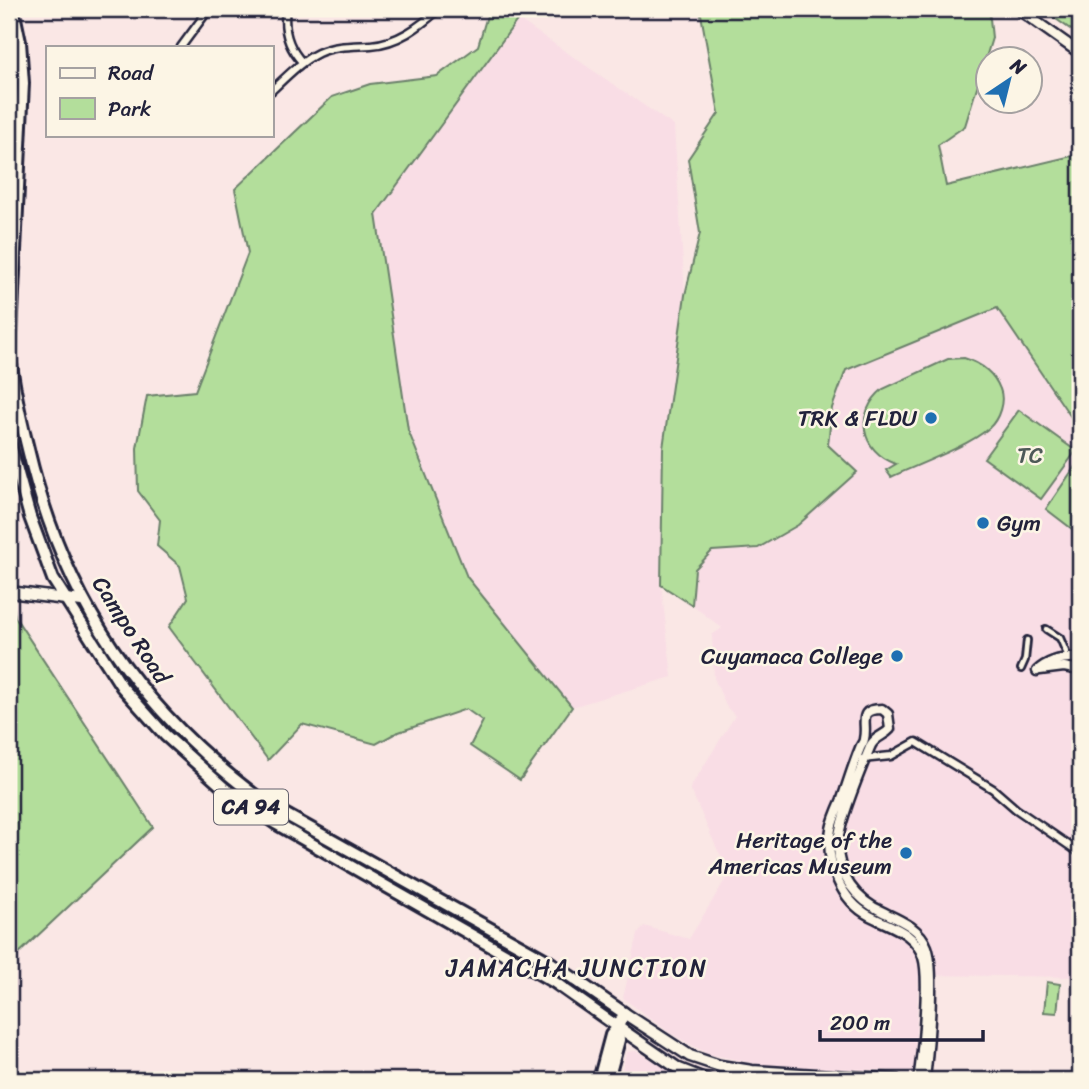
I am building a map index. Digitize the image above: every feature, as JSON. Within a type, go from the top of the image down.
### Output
[{"type":"highway","name":"Campo Road","points":[[13,9],[20,42],[23,83],[10,355],[13,386],[44,505],[82,601],[141,689],[206,757],[265,803],[548,961],[624,1013]]},
{"type":"highway","points":[[9,49],[13,112],[9,164]]},
{"type":"highway","name":"Campo Road","points":[[9,440],[30,517],[48,569],[63,598],[122,687],[165,735],[223,788],[275,823],[554,982],[618,1027]]},
{"type":"highway","points":[[404,874],[435,892],[446,906]]},
{"type":"highway","points":[[599,1080],[611,1035],[624,1013]]},
{"type":"highway","points":[[608,1080],[619,1040],[618,1027]]},
{"type":"main road","points":[[1018,9],[1030,13],[1080,53]]},
{"type":"main road","points":[[9,592],[82,601]]},
{"type":"main road","points":[[624,1013],[690,1056],[720,1066],[752,1071],[896,1080]]},
{"type":"main road","points":[[618,1027],[679,1069],[706,1080]]},
{"type":"street","points":[[182,46],[209,9]]},
{"type":"street","points":[[286,9],[288,40],[302,62]]},
{"type":"street","points":[[273,89],[302,62],[318,53],[339,47],[390,42],[404,36],[438,10]]},
{"type":"street","points":[[1046,629],[1060,638],[1066,652]]},
{"type":"street","points":[[1021,668],[1025,660],[1027,640]]},
{"type":"street","points":[[1080,658],[1063,658],[1037,671],[1064,667],[1080,670]]},
{"type":"street","points":[[918,1080],[924,1008],[923,957],[907,934],[859,908],[848,897],[832,866],[831,829],[861,759],[874,738],[890,729],[888,714],[882,709],[868,712],[863,718],[861,759],[837,845],[840,864],[850,888],[873,908],[905,922],[920,934],[927,947],[930,967],[925,1080]]},
{"type":"street","points":[[861,759],[891,756],[916,742],[993,789],[1016,809],[1080,853]]},
{"type":"shaded area","points":[[518,19],[674,126],[685,294],[663,448],[661,585],[672,677],[572,707],[467,577],[408,430],[376,214]]},
{"type":"shaded area","name":"Cuyamaca College","points":[[997,308],[1076,423],[1080,420],[1080,977],[919,975],[914,1072],[763,1065],[708,1054],[670,1033],[623,998],[638,934],[644,926],[689,939],[731,870],[718,851],[690,788],[735,716],[726,706],[714,678],[712,635],[722,628],[692,605],[695,568],[712,551],[758,548],[857,472],[828,445],[832,408],[846,370]]},
{"type":"shaded area","points":[[636,1051],[689,1080],[620,1080],[626,1052]]},
{"type":"green space","points":[[489,9],[502,9],[518,19],[376,214],[408,430],[467,577],[572,707],[520,780],[470,746],[483,721],[466,709],[396,733],[376,744],[302,724],[268,760],[169,627],[188,598],[180,566],[157,546],[160,520],[138,491],[137,448],[147,396],[195,391],[248,253],[235,189],[332,97],[370,84],[437,76],[478,46]]},
{"type":"green space","points":[[700,9],[989,9],[992,38],[990,46],[974,46],[974,97],[965,126],[938,145],[946,186],[1080,154],[1080,420],[1075,423],[997,308],[846,370],[832,408],[828,445],[857,472],[798,525],[758,548],[712,551],[695,569],[692,605],[661,585],[663,448],[685,295],[700,233],[688,159],[719,113]]},
{"type":"green space","points":[[1042,9],[1080,9],[1080,36]]},
{"type":"green space","name":"TRK & FLDU","points":[[964,358],[986,369],[997,383],[1002,399],[996,420],[969,442],[891,477],[886,470],[896,464],[875,450],[865,431],[868,409],[874,399],[883,389],[948,359]]},
{"type":"green space","name":"TC","points":[[1019,410],[1076,451],[1041,499],[984,458]]},
{"type":"green space","points":[[1080,459],[1080,535],[1046,509]]},
{"type":"green space","points":[[9,586],[15,617],[153,827],[15,957],[9,1006]]},
{"type":"green space","points":[[1047,982],[1060,984],[1057,1013],[1044,1012]]},
{"type":"place","name":"TRK & FLDU","points":[[931,418]]},
{"type":"place","name":"Gym","points":[[983,523]]},
{"type":"place","name":"Cuyamaca College","points":[[897,656]]},
{"type":"place","name":"Heritage of the Americas Museum","points":[[906,853]]},
{"type":"district","name":"JAMACHA JUNCTION","points":[[577,968]]}]
